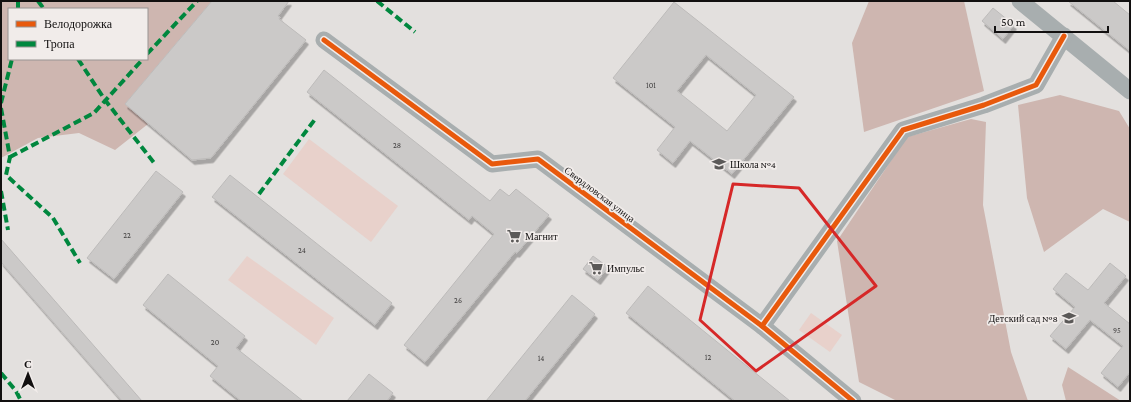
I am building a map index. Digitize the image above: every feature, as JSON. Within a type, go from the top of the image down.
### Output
[{"type":"street","points":[[1020,1],[1130,91]]},
{"type":"street","points":[[762,326],[903,130],[984,106],[1036,85],[1064,36]]},
{"type":"street","name":"Свердловская улица","points":[[324,40],[492,164],[538,159],[762,326],[853,401]]},
{"type":"highlighted area","points":[[733,184],[799,188],[876,286],[756,371],[700,320]]},
{"type":"shaded area","points":[[1,1],[212,1],[125,104],[148,124],[115,150],[79,133],[38,138],[1,158]]},
{"type":"shaded area","points":[[869,1],[964,1],[984,91],[864,132],[852,43]]},
{"type":"shaded area","points":[[1060,95],[1119,111],[1130,129],[1130,222],[1103,209],[1044,252],[1027,198],[1018,105]]},
{"type":"shaded area","points":[[971,119],[986,122],[983,205],[1011,352],[1028,401],[897,401],[859,382],[837,241],[907,137]]},
{"type":"shaded area","points":[[309,139],[398,206],[371,242],[283,174]]},
{"type":"shaded area","points":[[247,256],[334,318],[316,345],[228,280]]},
{"type":"shaded area","points":[[811,313],[842,335],[830,352],[799,330]]},
{"type":"shaded area","points":[[1068,367],[1121,401],[1066,401],[1062,385]]},
{"type":"building","points":[[212,1],[289,1],[278,16],[280,17],[279,19],[306,40],[211,158],[192,160],[125,104]]},
{"type":"building","points":[[1068,1],[1113,1],[1130,15],[1130,51]]},
{"type":"building","points":[[674,2],[794,97],[732,174],[690,141],[673,163],[657,150],[675,127],[613,78]],"holes":[[[706,55],[756,95],[727,131],[677,91]]]},
{"type":"building","points":[[993,8],[1014,25],[1003,39],[982,21]]},
{"type":"building","points":[[324,70],[490,201],[500,189],[509,196],[516,189],[549,215],[517,253],[515,252],[425,362],[404,345],[494,234],[472,216],[469,220],[307,92]]},
{"type":"building","points":[[156,171],[183,192],[114,279],[87,258]]},
{"type":"building","points":[[230,175],[392,303],[375,325],[212,197]]},
{"type":"building","points":[[1,239],[142,401],[122,401],[1,262]]},
{"type":"building","name":"Импульс","points":[[593,256],[608,267],[598,280],[583,269]]},
{"type":"building","points":[[1110,263],[1126,276],[1104,303],[1130,324],[1130,372],[1118,387],[1101,373],[1123,346],[1090,320],[1066,349],[1050,336],[1075,307],[1053,289],[1066,273],[1088,290]]},
{"type":"building","points":[[168,274],[245,336],[236,348],[303,401],[241,401],[210,376],[218,366],[143,305]]},
{"type":"building","points":[[648,286],[790,401],[735,401],[626,313]]},
{"type":"building","points":[[572,295],[595,314],[525,401],[486,401]]},
{"type":"building","points":[[369,374],[393,393],[387,401],[347,401]]},
{"type":"marked path","points":[[18,1],[18,8]]},
{"type":"marked path","points":[[38,1],[43,8]]},
{"type":"marked path","points":[[148,53],[197,1]]},
{"type":"marked path","points":[[377,1],[415,32]]},
{"type":"marked path","points":[[1,103],[12,60]]},
{"type":"marked path","points":[[79,60],[105,100],[155,164]]},
{"type":"marked path","points":[[10,157],[94,113],[142,60]]},
{"type":"marked path","points":[[1,108],[10,157],[6,175],[53,218],[80,263]]},
{"type":"marked path","points":[[259,194],[316,118]]},
{"type":"marked path","points":[[1,191],[8,230]]},
{"type":"marked path","points":[[1,373],[16,391],[21,401]]},
{"type":"cycle path","points":[[762,326],[903,130],[984,105],[1036,85],[1064,36]]},
{"type":"cycle path","points":[[324,40],[492,164],[538,159],[762,326],[853,401]]},
{"type":"place","name":"Школа №4","points":[[719,164]]},
{"type":"place","name":"Магнит","points":[[514,236]]},
{"type":"place","name":"Импульс","points":[[596,268]]},
{"type":"place","name":"Детский сад №8","points":[[1069,318]]}]
